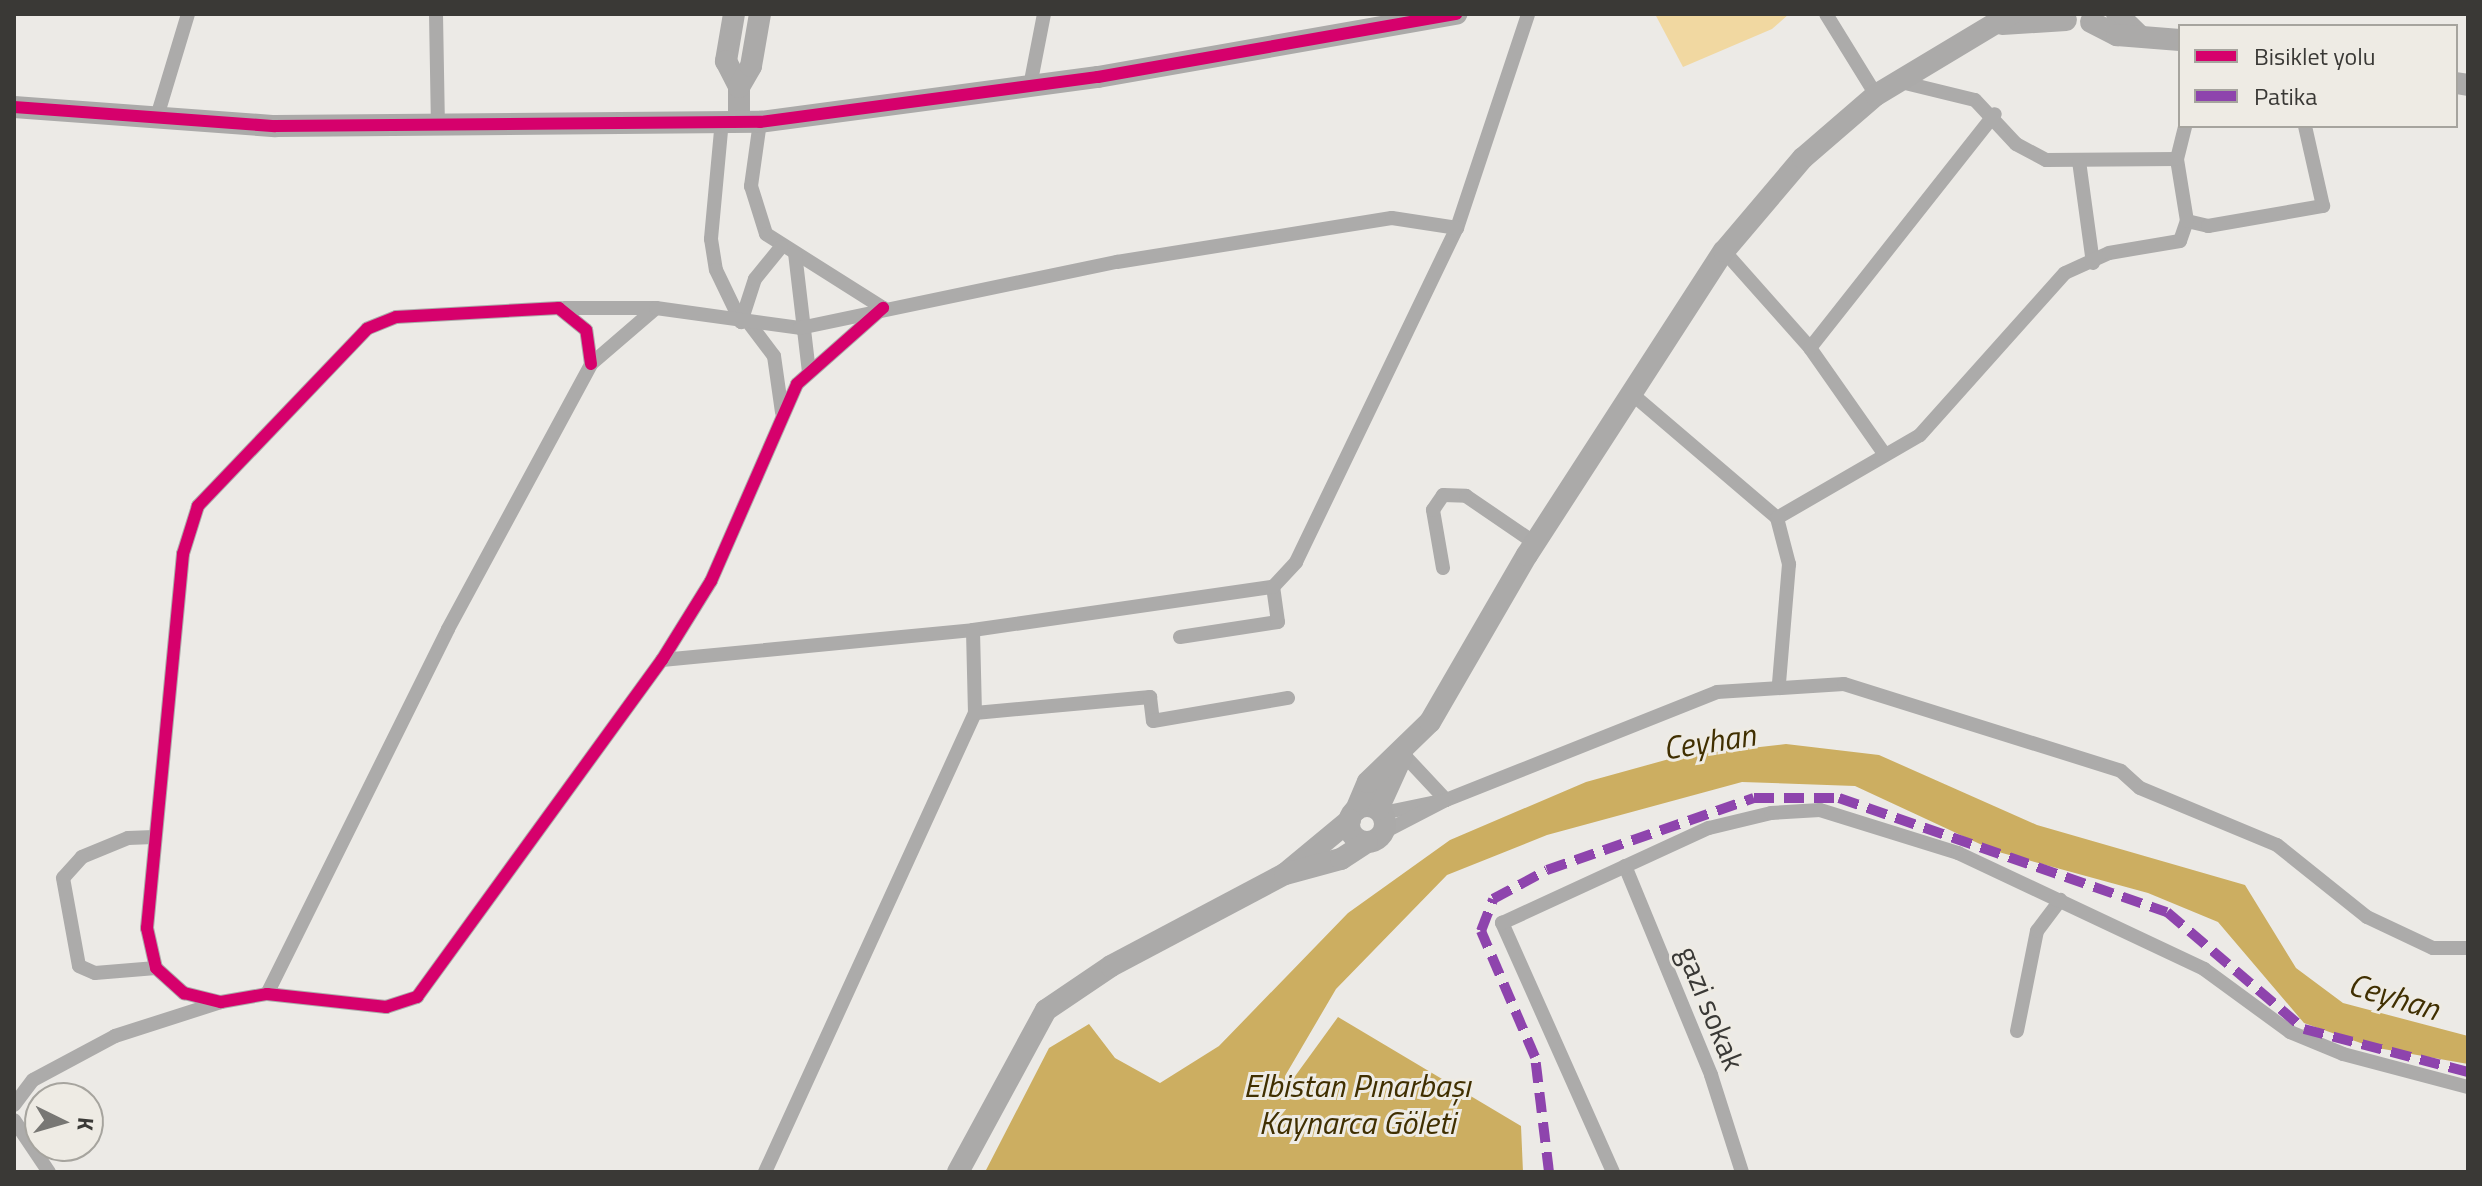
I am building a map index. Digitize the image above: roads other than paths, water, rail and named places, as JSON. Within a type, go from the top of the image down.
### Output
[{"type":"main road","points":[[734,14],[726,61],[739,87],[741,121]]},
{"type":"main road","points":[[739,87],[751,66],[760,14]]},
{"type":"main road","points":[[14,107],[156,120],[438,125],[741,121],[1030,86],[1456,14]]},
{"type":"main road","points":[[2117,14],[2138,34]]},
{"type":"main road","points":[[1285,874],[1353,815],[1368,782],[1403,754],[1430,722],[1535,543],[1724,251],[1803,158],[1876,95],[2007,19],[2094,18],[2117,35],[2138,34],[2178,40]]},
{"type":"main road","points":[[958,1172],[1046,1010],[1111,966],[1285,874],[1341,859],[1378,824],[1403,754]]},
{"type":"main road","points":[[1353,815],[1378,824]]},
{"type":"main road","points":[[1353,815],[1355,837],[1378,824]]},
{"type":"street","points":[[156,120],[188,14]]},
{"type":"street","points":[[436,14],[438,125]]},
{"type":"street","points":[[1030,86],[1044,14]]},
{"type":"street","points":[[662,660],[973,630],[1273,587],[1296,562],[1457,228],[1528,14]]},
{"type":"street","points":[[1826,14],[1876,95]]},
{"type":"street","points":[[1901,82],[1975,100],[1995,114],[2016,144],[2046,160],[2177,159]]},
{"type":"street","points":[[1810,348],[1995,114]]},
{"type":"street","points":[[741,121],[751,186],[766,234],[883,308]]},
{"type":"street","points":[[741,121],[711,239],[716,270],[741,322]]},
{"type":"street","points":[[1777,518],[1883,452],[1920,435],[2065,273],[2180,241],[2187,221],[2177,159],[2185,128]]},
{"type":"street","points":[[2187,221],[2208,226],[2323,206],[2305,128]]},
{"type":"street","points":[[2079,161],[2093,263]]},
{"type":"street","points":[[741,322],[800,328],[883,308],[1392,218],[1457,228]]},
{"type":"street","points":[[741,322],[755,279],[788,250]]},
{"type":"street","points":[[788,250],[809,372]]},
{"type":"street","points":[[1724,251],[1810,348],[1883,452]]},
{"type":"street","points":[[221,1002],[184,993],[156,968],[147,928],[183,554],[198,506],[367,329],[396,317],[559,308],[656,308],[753,324],[774,356],[782,414]]},
{"type":"street","points":[[559,308],[586,330],[591,364]]},
{"type":"street","points":[[267,994],[448,629],[591,364],[656,308]]},
{"type":"street","points":[[14,1105],[33,1080],[115,1036],[221,1002],[267,994],[386,1007],[417,997],[662,660],[711,581],[782,414],[809,372],[883,308]]},
{"type":"street","points":[[1632,394],[1777,518],[1789,564],[1779,683]]},
{"type":"street","points":[[1443,568],[1433,510],[1443,495],[1466,496],[1535,543]]},
{"type":"street","points":[[1180,637],[1278,622],[1273,587]]},
{"type":"street","points":[[765,1172],[975,713],[973,630]]},
{"type":"street","points":[[1378,824],[1717,692],[1779,683],[1844,684],[2121,771],[2140,788],[2277,845],[2367,917],[2433,948],[2468,948]]},
{"type":"street","points":[[975,713],[1150,697],[1153,721],[1288,698]]},
{"type":"street","points":[[1403,754],[1446,800]]},
{"type":"street","points":[[1613,1172],[1502,923],[1709,828],[1820,810],[1958,853],[2060,900],[2204,969],[2290,1032],[2343,1054],[2468,1087]]},
{"type":"street","points":[[154,837],[128,838],[82,857],[63,878],[79,966],[95,973],[156,968]]},
{"type":"street","name":"gazi sokak","points":[[1625,866],[1711,1075],[1742,1172]]},
{"type":"street","points":[[2017,1031],[2037,931],[2060,900]]},
{"type":"street","points":[[14,1120],[49,1172]]},
{"type":"water","name":"Elbistan Pınarbaşı Kaynarca Göleti","points":[[1786,744],[1879,755],[2037,825],[2245,885],[2296,968],[2343,1003],[2468,1036],[2468,1064],[2372,1047],[2304,1023],[2218,922],[2148,893],[1995,851],[1855,786],[1742,782],[1547,835],[1447,875],[1336,989],[1285,1076],[1285,1090],[1338,1017],[1521,1126],[1523,1172],[985,1172],[1049,1048],[1089,1024],[1115,1058],[1160,1083],[1219,1046],[1348,913],[1450,840],[1586,782],[1680,756]]},
{"type":"water label","name":"Ceyhan","points":[[1709,741]]},
{"type":"water label","name":"Ceyhan","points":[[2394,996]]}]
